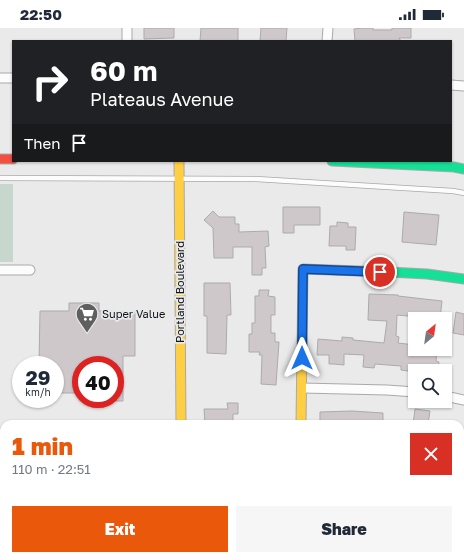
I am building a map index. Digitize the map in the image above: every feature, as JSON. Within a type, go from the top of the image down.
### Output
[{"type":"main road","points":[[0,159],[12,159]]},
{"type":"main road","name":"Portland Boulevard","points":[[179,162],[181,420]]},
{"type":"main road","points":[[352,162],[454,167],[464,169]]},
{"type":"main road","points":[[301,420],[303,269],[427,274],[464,279]]},
{"type":"street","points":[[126,40],[127,28]]},
{"type":"street","points":[[327,40],[328,28]]},
{"type":"street","points":[[0,78],[12,78]]},
{"type":"street","points":[[452,85],[464,86]]},
{"type":"street","points":[[0,270],[30,270]]},
{"type":"street","points":[[302,388],[408,392]]},
{"type":"street","points":[[452,397],[464,400]]},
{"type":"lane","points":[[0,178],[256,179],[453,191],[464,193]]},
{"type":"shaded area","points":[[0,184],[13,184],[13,262],[0,262]]},
{"type":"building","points":[[144,28],[174,28],[174,38],[144,39]]},
{"type":"building","points":[[201,28],[238,28],[238,40],[200,40]]},
{"type":"building","points":[[261,28],[287,28],[286,40],[260,40]]},
{"type":"building","points":[[373,28],[373,30],[392,30],[392,28],[411,28],[411,38],[399,38],[400,40],[355,40],[354,29]]},
{"type":"building","points":[[283,207],[320,207],[320,225],[294,225],[294,233],[283,233]]},
{"type":"building","points":[[213,211],[219,217],[235,217],[235,224],[239,224],[239,232],[268,231],[269,246],[265,247],[266,268],[262,268],[262,275],[252,275],[252,247],[233,247],[233,258],[214,258],[213,228],[204,220]]},
{"type":"building","points":[[404,212],[439,215],[436,245],[402,242]]},
{"type":"building","points":[[337,222],[348,223],[348,227],[356,227],[355,250],[346,250],[346,246],[329,246],[330,226],[337,226]]},
{"type":"building","points":[[204,283],[230,283],[231,315],[227,315],[226,354],[207,353],[207,316],[204,316]]},
{"type":"building","points":[[259,290],[269,290],[268,296],[275,297],[275,315],[271,315],[271,333],[275,333],[275,342],[279,342],[276,385],[261,384],[262,355],[259,355],[260,352],[249,352],[249,334],[252,334],[252,323],[255,323],[255,296],[259,296]]},
{"type":"building","points":[[369,294],[398,295],[442,301],[441,312],[408,312],[408,316],[397,315],[396,336],[399,337],[398,343],[408,344],[408,356],[436,356],[436,361],[439,362],[439,364],[408,364],[408,371],[401,370],[401,366],[375,364],[374,368],[363,367],[364,355],[344,354],[344,365],[329,364],[329,355],[317,355],[318,339],[342,341],[342,337],[353,338],[353,340],[384,343],[387,321],[368,320]]},
{"type":"building","name":"Super Value","points":[[69,303],[99,303],[99,311],[135,312],[135,356],[72,356],[72,393],[64,393],[64,356],[39,356],[40,311],[69,311]]},
{"type":"building","points":[[456,312],[464,314],[464,335],[453,333]]},
{"type":"building","points":[[227,403],[238,403],[238,414],[233,414],[233,420],[205,420],[204,409],[228,409]]},
{"type":"building","points":[[415,409],[430,411],[429,420],[414,420]]},
{"type":"building","points":[[352,411],[383,413],[383,420],[320,420],[320,412]]},
{"type":"traffic: fast","points":[[352,162],[454,167],[464,169]]},
{"type":"traffic: fast","points":[[388,272],[427,274],[464,279]]},
{"type":"traffic: slow","points":[[179,162],[181,420]]},
{"type":"traffic: slow","points":[[301,420],[303,269],[388,272]]},
{"type":"traffic: jam","points":[[0,159],[12,159]]},
{"type":"place","name":"Super Value","points":[[87,334]]},
{"type":"route","points":[[302,358],[303,269],[380,272]]}]
